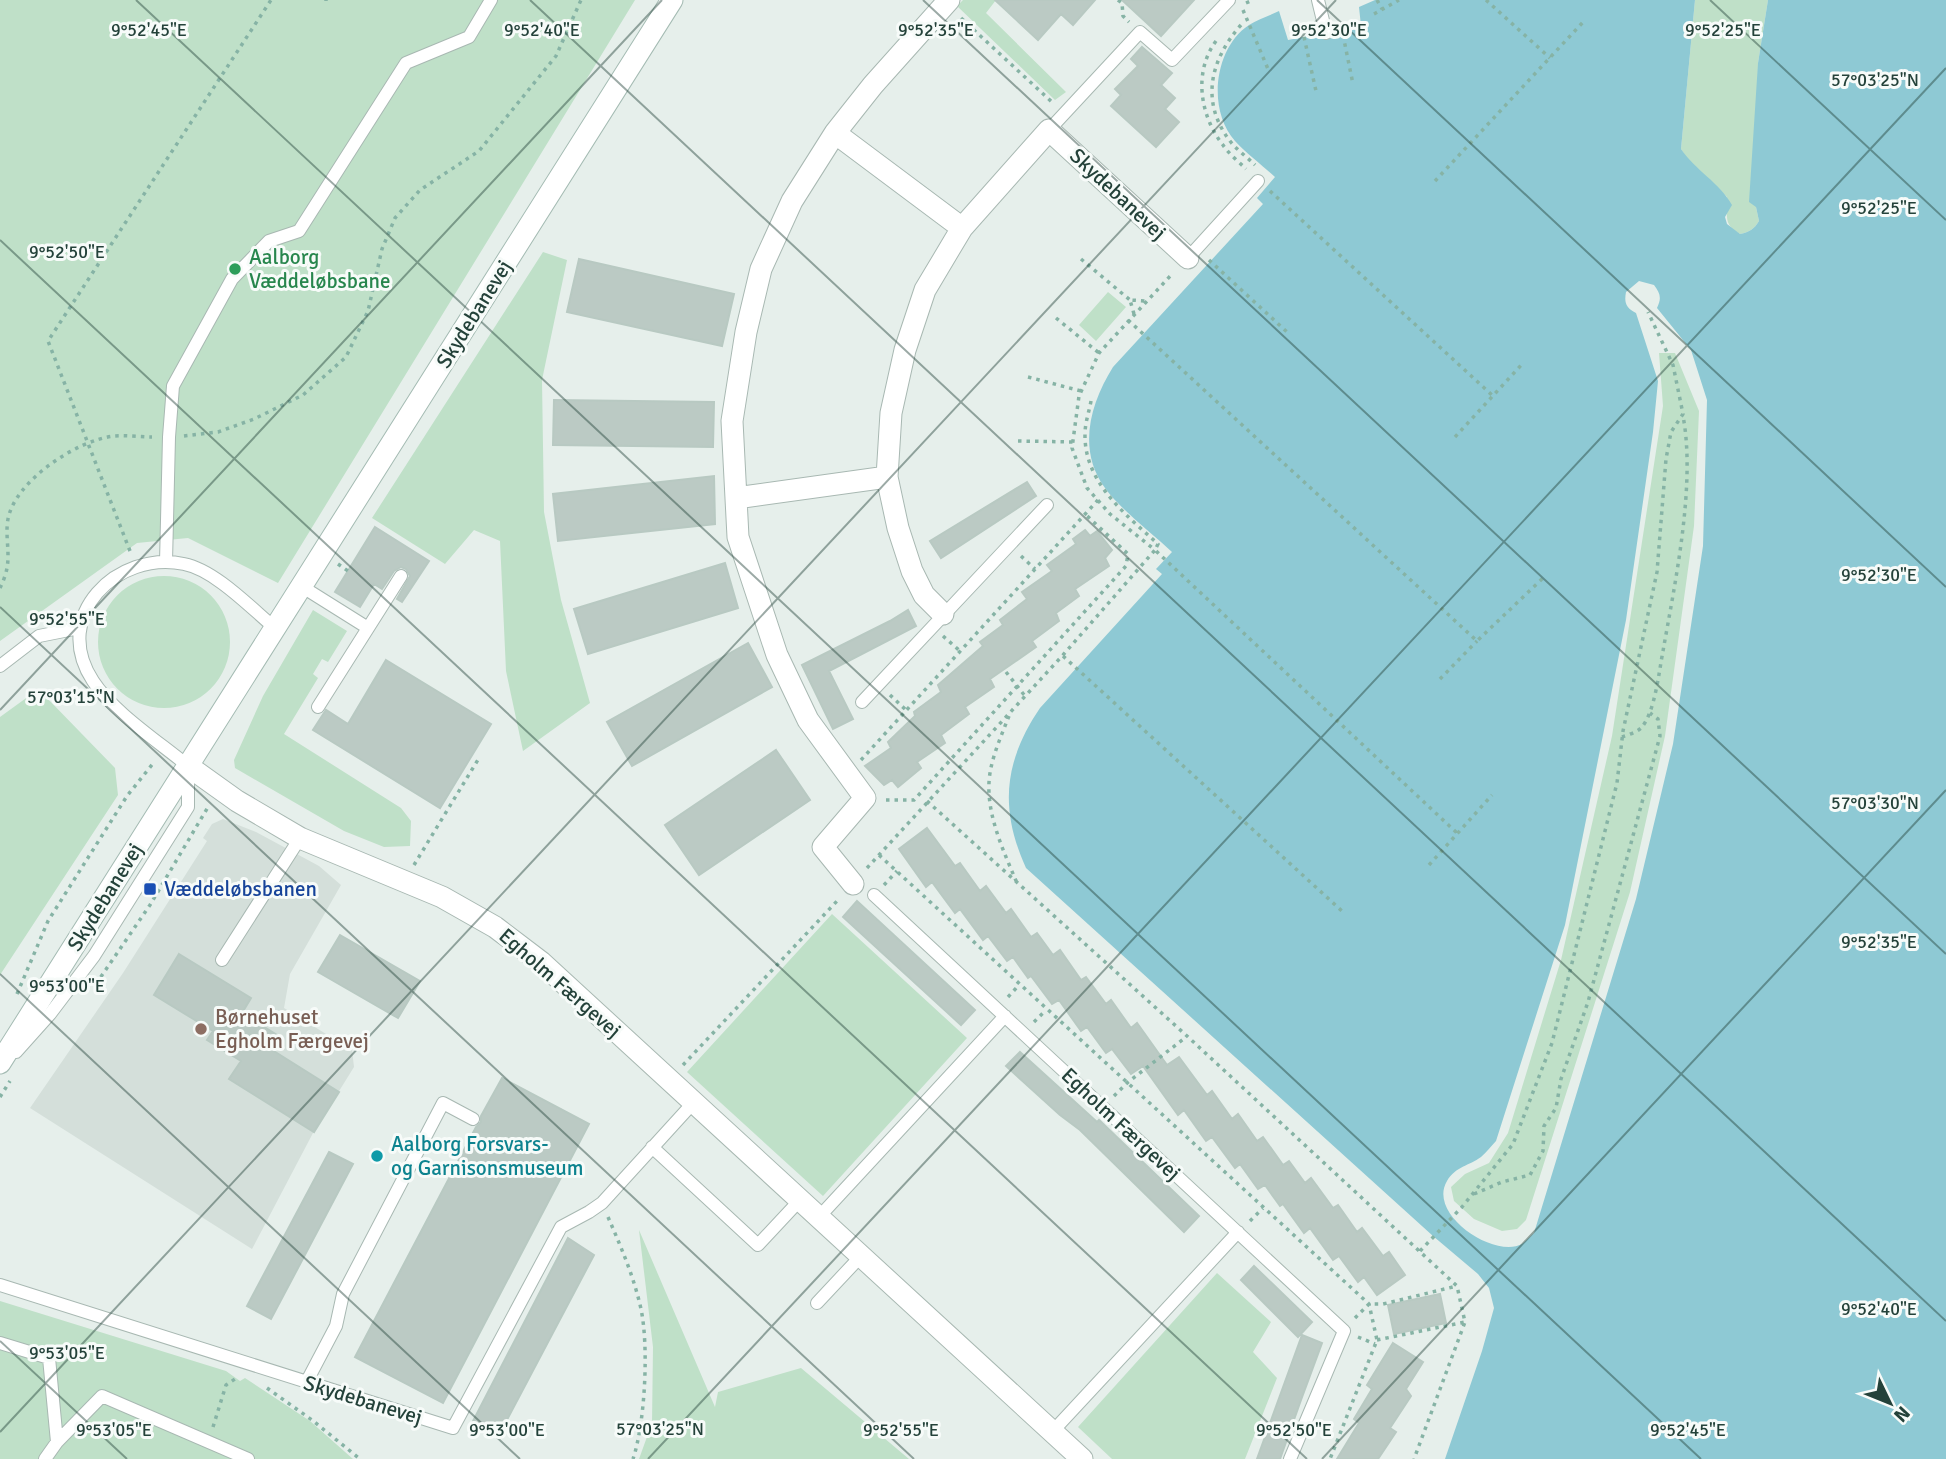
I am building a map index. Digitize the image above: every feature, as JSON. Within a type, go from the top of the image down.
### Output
[{"type":"street","name":"Skydebanevej","points":[[8,1068],[188,766],[672,0]]},
{"type":"street","points":[[853,884],[823,847],[865,798],[808,720],[777,655],[738,537],[732,430],[734,408],[746,331],[761,269],[792,201],[835,133],[873,85],[948,2]]},
{"type":"street","name":"Skydebanevej","points":[[1049,130],[1192,253]]},
{"type":"street","points":[[943,614],[924,595],[912,571],[898,528],[887,477],[891,413],[905,350],[925,290],[962,228],[1049,130]]},
{"type":"street","points":[[835,133],[962,228]]},
{"type":"street","points":[[736,498],[887,477]]},
{"type":"street","name":"Egholm Færgevej","points":[[188,766],[237,801],[300,838],[442,897],[495,927],[541,962],[1082,1459]]},
{"type":"lane","points":[[166,562],[173,386],[232,279],[269,241],[299,231],[406,64],[468,37],[491,0]]},
{"type":"lane","points":[[1049,130],[1140,32],[1172,60],[1229,0]]},
{"type":"lane","points":[[1318,0],[1326,33]]},
{"type":"lane","points":[[1192,253],[1260,182]]},
{"type":"lane","points":[[862,702],[1047,505]]},
{"type":"lane","points":[[0,1071],[50,1014],[94,956],[188,807],[188,766],[106,698],[91,679],[82,654],[79,628],[91,597],[112,579],[136,566],[166,562],[186,564],[203,571],[275,628]]},
{"type":"lane","points":[[318,707],[401,576]]},
{"type":"lane","points":[[302,586],[368,628]]},
{"type":"lane","points":[[0,666],[39,636],[79,628]]},
{"type":"lane","points":[[222,960],[300,838]]},
{"type":"lane","name":"Egholm Færgevej","points":[[874,895],[1344,1331],[1290,1459]]},
{"type":"lane","points":[[819,1217],[1005,1016]]},
{"type":"lane","name":"Skydebanevej","points":[[0,1285],[453,1428],[561,1227],[602,1203],[694,1102]]},
{"type":"lane","points":[[306,1383],[336,1326],[343,1294],[443,1103],[473,1119]]},
{"type":"lane","points":[[652,1147],[758,1245],[800,1200]]},
{"type":"lane","points":[[1053,1431],[1238,1232]]},
{"type":"lane","points":[[817,1303],[861,1256]]},
{"type":"lane","points":[[0,1343],[49,1358],[57,1442]]},
{"type":"lane","points":[[45,1459],[57,1442],[102,1396],[248,1459]]},
{"type":"path","points":[[136,566],[48,341],[271,0]]},
{"type":"path","points":[[0,588],[7,569],[8,519],[14,501],[28,484],[57,459],[88,443],[113,436],[169,437],[218,432],[254,419],[303,395],[345,357],[368,311],[382,248],[395,218],[420,190],[479,151],[556,57],[581,0]]},
{"type":"path","points":[[1118,0],[1122,3],[1124,16],[1140,32]]},
{"type":"path","points":[[1253,0],[1241,5],[1268,69]]},
{"type":"path","points":[[1377,0],[1382,9]]},
{"type":"path","points":[[1374,14],[1399,0]]},
{"type":"path","points":[[1486,0],[1550,58]]},
{"type":"path","points":[[948,2],[1064,114]]},
{"type":"path","points":[[1436,181],[1585,20]]},
{"type":"path","points":[[1241,25],[1219,54],[1213,73],[1213,106],[1232,144],[1268,177],[1260,182]]},
{"type":"path","points":[[1342,30],[1353,84]]},
{"type":"path","points":[[1222,32],[1208,52],[1202,81],[1203,107],[1223,147],[1493,396]]},
{"type":"path","points":[[1304,37],[1316,91]]},
{"type":"path","points":[[1287,332],[1192,253],[1099,353],[1081,391],[1072,449],[1087,488],[1110,514],[1155,550],[1457,833]]},
{"type":"path","points":[[1081,259],[1130,300],[1134,314]]},
{"type":"path","points":[[1130,300],[1146,302]]},
{"type":"path","points":[[1622,737],[1640,729],[1650,713],[1658,678],[1679,550],[1686,446],[1683,414],[1673,365],[1648,312]]},
{"type":"path","points":[[1056,318],[1099,353]]},
{"type":"path","points":[[1128,320],[1478,642]]},
{"type":"path","points":[[1455,438],[1524,362]]},
{"type":"path","points":[[1028,377],[1081,391]]},
{"type":"path","points":[[1018,885],[992,812],[990,775],[1010,712],[1155,550],[1157,544],[1102,489],[1088,461],[1085,433],[1091,401]]},
{"type":"path","points":[[1420,1251],[1473,1195],[1513,1144],[1552,1043],[1617,783],[1622,737],[1657,572],[1666,459],[1671,432],[1683,414]]},
{"type":"path","points":[[1017,441],[1073,442]]},
{"type":"path","points":[[848,774],[1098,500]]},
{"type":"path","points":[[865,798],[914,800],[1126,566],[1128,554],[1085,514]]},
{"type":"path","points":[[1440,678],[1544,578]]},
{"type":"path","points":[[1063,655],[1343,912]]},
{"type":"path","points":[[1006,672],[1025,696]]},
{"type":"path","points":[[879,684],[906,710]]},
{"type":"path","points":[[1473,1195],[1502,1182],[1530,1175],[1543,1151],[1544,1126],[1556,1108],[1561,1079],[1588,1002],[1660,736],[1658,719],[1650,713]]},
{"type":"path","points":[[404,882],[480,758]]},
{"type":"path","points":[[12,1002],[48,922],[127,796],[152,763]]},
{"type":"path","points":[[1429,865],[1492,795]]},
{"type":"path","points":[[927,802],[1187,1036],[1457,1286],[1465,1322],[1413,1459]]},
{"type":"path","points":[[879,855],[1369,1304],[1377,1340],[1331,1459]]},
{"type":"path","points":[[1103,1108],[1126,1083],[1187,1036]]},
{"type":"path","points":[[0,1097],[8,1068]]},
{"type":"path","points":[[602,1203],[629,1264],[641,1311],[644,1372],[639,1439],[633,1459]]},
{"type":"path","points":[[1369,1304],[1383,1304],[1457,1286]]},
{"type":"path","points":[[1377,1340],[1465,1322]]},
{"type":"path","points":[[233,1360],[247,1374],[312,1420],[360,1459]]},
{"type":"path","points":[[209,1441],[226,1385],[247,1374]]},
{"type":"shaded area","name":"Børnehuset Egholm Færgevej","points":[[223,819],[256,832],[319,866],[341,885],[290,974],[284,1008],[352,1050],[354,1067],[313,1133],[252,1249],[30,1108],[123,973],[207,841],[203,838],[212,824]]},
{"type":"green space","name":"Aalborg Væddeløbsbane","points":[[0,0],[635,0],[278,583],[188,538],[137,543],[0,641]]},
{"type":"green space","points":[[963,0],[996,0],[986,13],[1066,92],[1055,100],[957,6]]},
{"type":"green space","points":[[1695,0],[1768,0],[1758,63],[1756,207],[1759,221],[1751,230],[1740,234],[1728,223],[1727,197],[1688,160],[1681,149]]},
{"type":"green space","points":[[543,252],[567,260],[542,380],[544,512],[561,600],[590,703],[523,751],[506,671],[500,541],[474,530],[445,564],[372,518]]},
{"type":"green space","points":[[1108,292],[1126,307],[1096,341],[1079,325]]},
{"type":"green space","points":[[1659,353],[1675,353],[1699,411],[1694,526],[1665,736],[1630,892],[1526,1220],[1517,1229],[1502,1231],[1474,1219],[1454,1201],[1451,1187],[1465,1174],[1489,1163],[1508,1133],[1561,960],[1612,736],[1663,406]]},
{"type":"green space","points":[[164,576],[189,581],[211,595],[225,617],[230,642],[225,667],[211,689],[189,703],[164,708],[139,703],[117,689],[103,667],[98,642],[103,617],[117,595],[139,581]]},
{"type":"green space","points":[[313,610],[347,631],[328,662],[322,659],[313,674],[318,678],[284,734],[401,808],[411,821],[410,846],[384,847],[344,831],[235,768],[234,760],[263,696]]},
{"type":"green space","points":[[29,696],[47,698],[115,768],[118,795],[0,975],[0,717]]},
{"type":"green space","points":[[832,914],[967,1038],[823,1196],[687,1072]]},
{"type":"green space","points":[[639,1230],[715,1407],[718,1392],[801,1368],[909,1459],[639,1459],[652,1423],[653,1347]]},
{"type":"green space","points":[[1217,1273],[1271,1322],[1253,1352],[1277,1378],[1245,1459],[1112,1459],[1078,1427]]},
{"type":"green space","points":[[0,1301],[226,1371],[240,1381],[245,1378],[310,1421],[353,1459],[0,1459]]},
{"type":"water","points":[[1375,0],[1695,0],[1681,149],[1727,197],[1732,205],[1725,217],[1727,224],[1740,234],[1751,230],[1759,221],[1756,207],[1749,202],[1758,63],[1768,0],[1946,0],[1946,1459],[1445,1459],[1494,1308],[1489,1288],[1478,1274],[1026,868],[1017,846],[1009,805],[1009,786],[1019,747],[1028,728],[1040,708],[1162,574],[1156,569],[1172,552],[1119,504],[1096,473],[1089,443],[1098,396],[1113,367],[1263,204],[1257,198],[1275,177],[1235,141],[1220,113],[1218,80],[1228,48],[1237,35],[1249,25],[1279,11],[1288,40],[1361,26],[1359,7]],"holes":[[[1639,281],[1654,285],[1660,296],[1657,308],[1691,350],[1707,400],[1703,546],[1673,744],[1636,899],[1534,1233],[1522,1244],[1510,1247],[1496,1245],[1466,1230],[1446,1207],[1443,1194],[1451,1176],[1481,1157],[1496,1141],[1565,925],[1626,620],[1658,381],[1636,313],[1628,307],[1625,296]]]},
{"type":"building","points":[[995,0],[1095,0],[1073,25],[1061,14],[1038,40]]},
{"type":"building","points":[[1122,0],[1194,0],[1161,36]]},
{"type":"building","points":[[1142,47],[1172,73],[1161,85],[1175,98],[1165,109],[1179,122],[1156,147],[1111,106],[1121,95],[1115,89],[1138,66],[1131,59]]},
{"type":"building","points":[[579,259],[734,294],[722,346],[567,312]]},
{"type":"building","points":[[554,400],[714,402],[713,447],[553,445]]},
{"type":"building","points":[[714,476],[715,524],[558,541],[553,494]]},
{"type":"building","points":[[1027,482],[1036,496],[941,558],[930,541]]},
{"type":"building","points":[[375,527],[429,561],[402,602],[397,599],[410,576],[406,569],[401,567],[394,571],[382,589],[374,584],[360,607],[335,592]]},
{"type":"building","points":[[1085,530],[1090,536],[1097,531],[1112,550],[1105,558],[1109,566],[1075,589],[1079,596],[1056,613],[1059,621],[1032,641],[1036,647],[990,679],[994,687],[965,707],[969,714],[941,735],[945,743],[917,762],[921,768],[898,787],[892,780],[884,785],[865,766],[891,748],[888,742],[915,716],[914,712],[941,692],[938,685],[983,646],[980,642],[1003,625],[1000,620],[1027,599],[1022,592],[1052,571],[1047,565],[1076,544],[1073,539]]},
{"type":"building","points":[[725,563],[738,608],[588,654],[574,609]]},
{"type":"building","points":[[908,610],[916,626],[829,671],[853,719],[833,729],[802,665]]},
{"type":"building","points":[[748,643],[772,687],[632,766],[607,722]]},
{"type":"building","points":[[386,660],[491,724],[440,808],[313,730],[326,710],[348,724]]},
{"type":"building","points":[[776,750],[810,800],[699,875],[665,825]]},
{"type":"building","points":[[927,828],[955,866],[960,863],[980,891],[986,886],[1006,913],[1011,909],[1031,937],[1037,933],[1053,955],[1060,950],[1081,980],[1086,977],[1106,1004],[1111,1000],[1131,1028],[1137,1023],[1167,1065],[1179,1057],[1207,1095],[1212,1091],[1232,1119],[1238,1114],[1257,1141],[1263,1137],[1283,1165],[1289,1161],[1305,1183],[1311,1178],[1333,1208],[1338,1205],[1357,1232],[1362,1228],[1383,1256],[1389,1252],[1405,1275],[1377,1295],[1364,1277],[1358,1282],[1339,1256],[1333,1260],[1310,1228],[1304,1233],[1265,1185],[1258,1189],[1240,1164],[1235,1168],[1212,1137],[1206,1141],[1184,1110],[1178,1115],[1143,1066],[1131,1074],[1112,1049],[1106,1053],[1087,1027],[1081,1031],[1059,1000],[1052,1004],[1013,957],[1007,961],[988,936],[983,940],[960,909],[955,913],[932,882],[926,887],[899,849]]},
{"type":"building","points":[[857,901],[975,1010],[961,1025],[843,917]]},
{"type":"building","points":[[340,935],[420,981],[398,1018],[318,972]]},
{"type":"building","points":[[179,954],[251,998],[242,1013],[277,1035],[269,1048],[339,1092],[314,1132],[229,1079],[241,1061],[207,1040],[213,1031],[154,995]]},
{"type":"building","points":[[1020,1052],[1097,1122],[1099,1120],[1199,1216],[1184,1232],[1080,1130],[1006,1066]]},
{"type":"building","points":[[502,1078],[589,1124],[443,1403],[355,1357]]},
{"type":"building","points":[[329,1152],[353,1164],[271,1319],[247,1306]]},
{"type":"building","points":[[568,1238],[594,1255],[499,1435],[473,1421]]},
{"type":"building","points":[[1254,1266],[1312,1322],[1298,1337],[1241,1280]]},
{"type":"building","points":[[1440,1294],[1446,1323],[1394,1334],[1388,1305]]},
{"type":"building","points":[[1302,1335],[1322,1343],[1280,1459],[1257,1459]]},
{"type":"building","points":[[1393,1343],[1423,1362],[1406,1389],[1411,1396],[1390,1428],[1396,1432],[1378,1459],[1337,1459],[1359,1423],[1354,1419],[1372,1389],[1367,1385]]},
{"type":"place","name":"Aalborg Væddeløbsbane","points":[[235,269]]},
{"type":"place","name":"Væddeløbsbanen","points":[[150,889]]},
{"type":"place","name":"Børnehuset Egholm Færgevej","points":[[201,1029]]},
{"type":"place","name":"Aalborg Forsvars- og Garnisonsmuseum","points":[[377,1156]]}]
